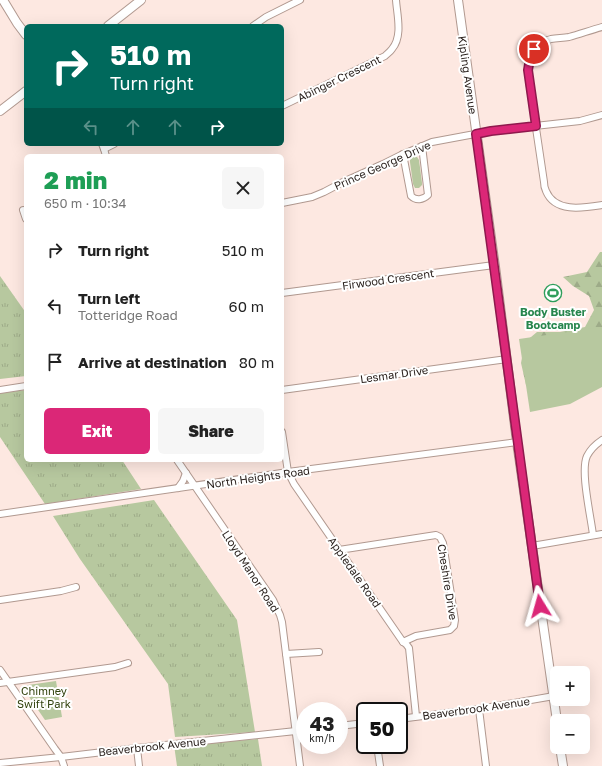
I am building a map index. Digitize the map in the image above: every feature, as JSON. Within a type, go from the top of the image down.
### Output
[{"type":"main road","points":[[3,0],[16,23],[24,33]]},
{"type":"main road","points":[[111,24],[141,0]]},
{"type":"main road","name":"Kipling Avenue","points":[[458,0],[517,442],[550,669]]},
{"type":"main road","points":[[0,111],[24,92]]},
{"type":"main road","points":[[561,754],[563,766]]},
{"type":"street","points":[[256,24],[300,0]]},
{"type":"street","name":"Abinger Crescent","points":[[284,105],[385,56],[396,44],[398,34],[396,0]]},
{"type":"street","points":[[602,27],[569,37],[552,39],[540,43],[534,49],[528,70],[544,182],[549,198],[560,206],[575,208],[602,205]]},
{"type":"street","name":"Prince George Drive","points":[[284,203],[312,197],[432,142],[491,131],[580,121],[602,115]]},
{"type":"street","points":[[403,154],[411,196],[418,199],[423,198],[428,195],[422,146]]},
{"type":"street","name":"Firwood Crescent","points":[[284,293],[494,265]]},
{"type":"street","name":"Lesmar Drive","points":[[284,390],[506,359]]},
{"type":"street","points":[[0,390],[24,386]]},
{"type":"street","points":[[594,535],[585,478],[585,463],[592,448],[602,440]]},
{"type":"street","name":"North Heights Road","points":[[0,514],[288,472],[517,442]]},
{"type":"street","name":"Appledale Road","points":[[284,445],[288,472],[294,484],[403,642],[406,644],[409,653],[416,716]]},
{"type":"street","name":"Lloyd Manor Road","points":[[178,462],[273,600],[280,615],[296,731]]},
{"type":"street","points":[[178,488],[186,473]]},
{"type":"street","points":[[532,546],[602,534]]},
{"type":"street","name":"Cheshire Drive","points":[[339,550],[436,535],[440,537],[443,542],[455,620],[454,626],[450,630],[416,636],[403,642]]},
{"type":"street","points":[[0,600],[61,592],[76,587]]},
{"type":"street","points":[[286,654],[319,652]]},
{"type":"street","points":[[0,683],[115,667],[128,663]]},
{"type":"street","points":[[0,670],[61,757],[64,766]]},
{"type":"street","name":"Beaverbrook Avenue","points":[[408,717],[479,709],[550,697]]},
{"type":"street","points":[[479,709],[486,766]]},
{"type":"street","name":"Beaverbrook Avenue","points":[[0,763],[296,731]]},
{"type":"street","points":[[137,748],[139,766]]},
{"type":"street","name":"Lloyd Manor Road","points":[[299,754],[300,766]]},
{"type":"street","points":[[378,754],[380,766]]},
{"type":"green space","points":[[413,156],[417,157],[419,160],[422,185],[419,188],[415,188],[413,184],[410,160]]},
{"type":"green space","points":[[600,252],[602,252],[602,364],[526,385],[521,363],[525,342],[537,332],[560,332],[585,327],[594,310],[589,296],[573,286],[563,277],[587,272]]},
{"type":"green space","points":[[0,276],[24,310],[24,376],[0,379]]},
{"type":"green space","points":[[602,327],[602,387],[570,404],[530,412],[519,339]]},
{"type":"green space","points":[[24,390],[24,462],[123,462],[141,489],[45,504],[0,437],[0,393]]},
{"type":"green space","points":[[154,500],[237,620],[255,732],[175,737],[168,684],[80,559],[53,516]]},
{"type":"green space","name":"Chimney Swift Park","points":[[56,681],[62,717],[45,720],[23,688],[28,685]]},
{"type":"green space","points":[[258,739],[262,766],[177,766],[174,745]]},
{"type":"place","name":"Body Buster Bootcamp","points":[[553,293]]},
{"type":"route","points":[[534,49],[528,70],[536,126],[476,134],[540,606]]}]
